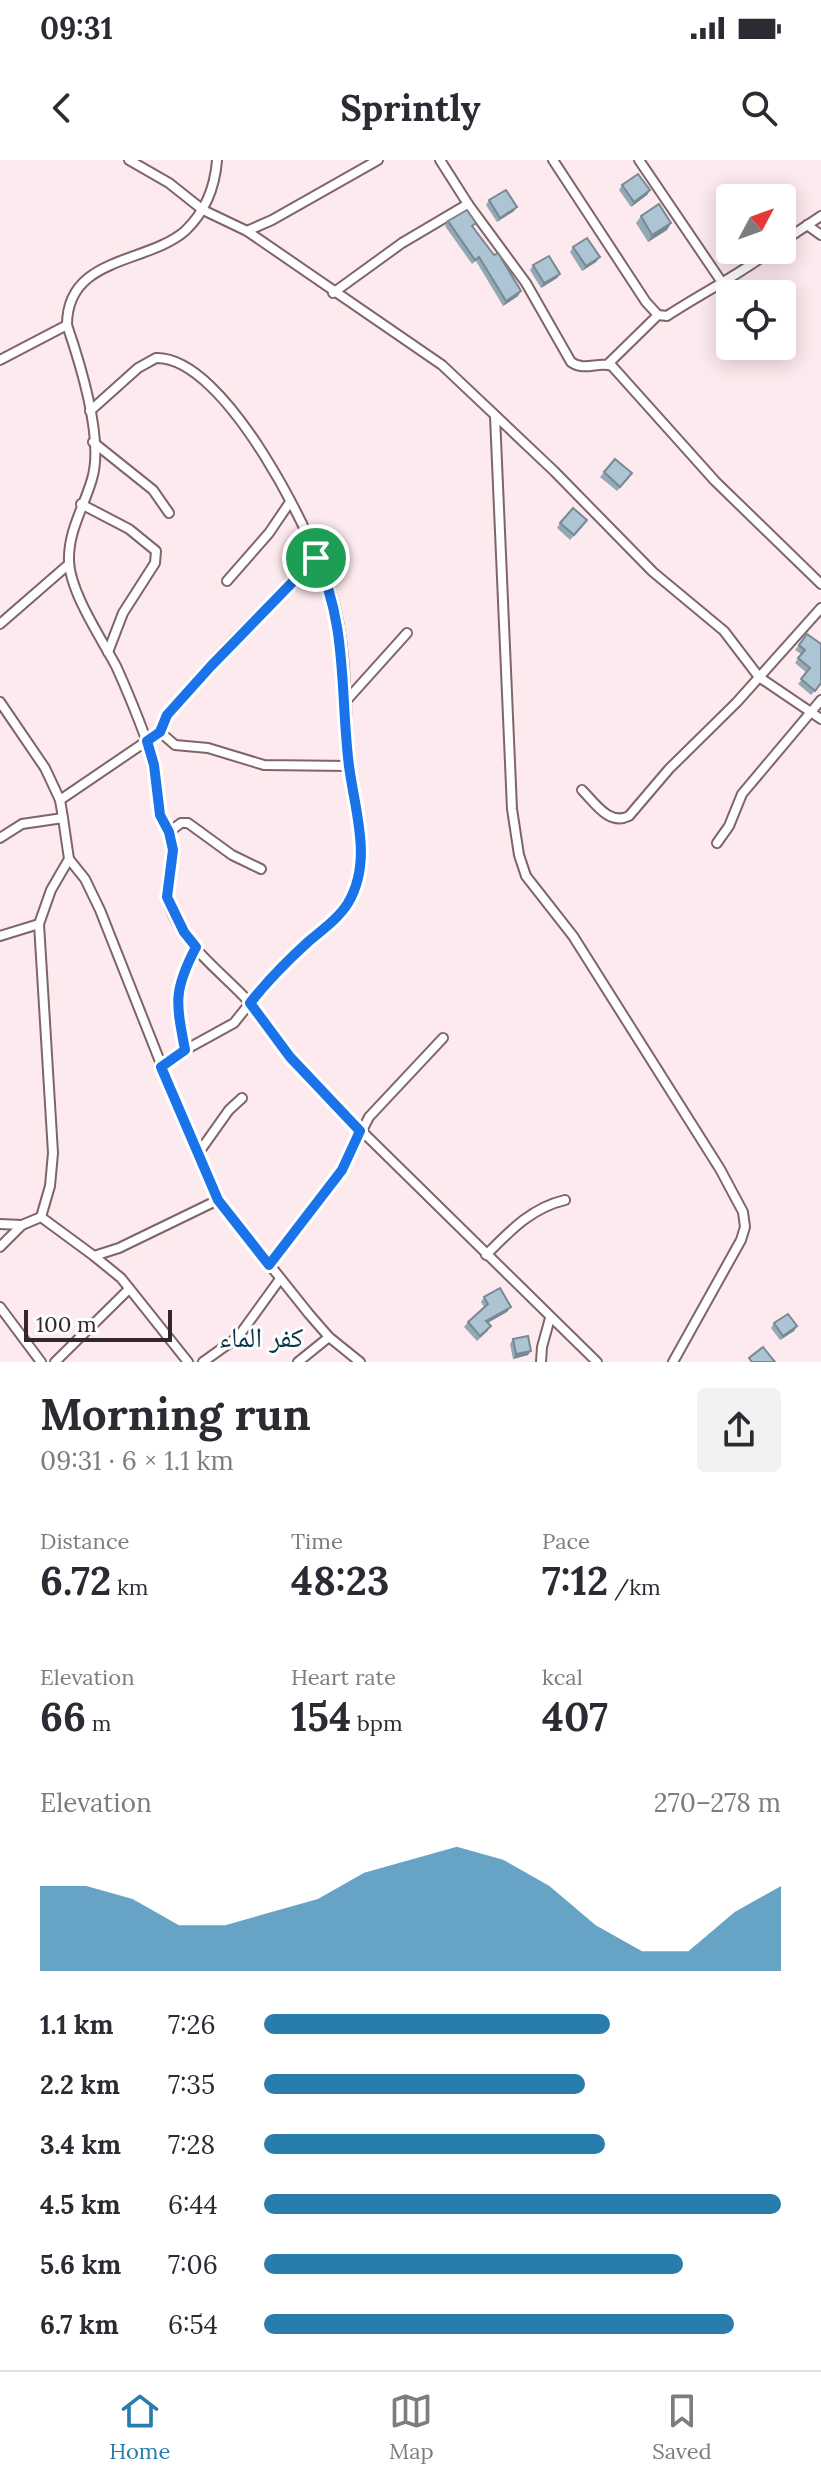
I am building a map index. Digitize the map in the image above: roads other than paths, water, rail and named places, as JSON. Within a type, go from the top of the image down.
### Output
[{"type":"street","points":[[129,160],[169,183],[203,210],[247,231],[442,365],[554,471],[653,572],[731,637],[759,677],[821,719]]},
{"type":"street","points":[[217,160],[216,175],[203,210],[177,237],[156,248],[109,264],[89,278],[69,305],[67,325],[85,378],[94,474],[75,522],[69,564],[147,741],[154,765],[160,815],[169,832],[173,850],[167,897],[184,932],[218,974],[250,1003],[290,1057],[360,1131],[597,1362]]},
{"type":"street","points":[[247,231],[378,160]]},
{"type":"street","points":[[440,160],[526,283],[571,362],[581,367],[608,364],[658,315]]},
{"type":"street","points":[[553,160],[646,302],[658,315],[667,316],[716,284]]},
{"type":"street","points":[[639,160],[720,280]]},
{"type":"street","points":[[333,293],[402,243],[468,204]]},
{"type":"street","points":[[796,232],[821,216]]},
{"type":"street","points":[[807,225],[821,235]]},
{"type":"street","points":[[723,280],[753,264]]},
{"type":"street","points":[[0,360],[67,325]]},
{"type":"street","points":[[90,411],[149,361],[162,358],[175,362],[212,389],[235,413],[267,457],[329,586],[337,614],[349,766],[361,841],[355,889],[341,913],[272,975],[234,1023],[161,1067]]},
{"type":"street","points":[[608,364],[715,481],[821,584]]},
{"type":"street","points":[[495,416],[512,809],[522,868],[573,936],[673,1091],[736,1197],[746,1221],[741,1240],[673,1362]]},
{"type":"street","points":[[93,442],[153,490],[169,513]]},
{"type":"street","points":[[227,581],[264,539],[290,502]]},
{"type":"street","points":[[81,504],[129,529],[156,551],[155,563],[123,613],[108,652]]},
{"type":"street","points":[[60,800],[160,732],[167,715],[190,689],[316,558]]},
{"type":"street","points":[[0,624],[69,564]]},
{"type":"street","points":[[582,790],[612,819],[629,816],[669,769],[821,608]]},
{"type":"street","points":[[345,702],[407,633]]},
{"type":"street","points":[[717,843],[729,826],[742,794],[821,700]]},
{"type":"street","points":[[0,702],[38,757],[60,800],[69,859],[85,879],[100,910],[161,1067],[218,1200],[329,1337],[360,1362]]},
{"type":"street","points":[[160,732],[175,745],[208,748],[264,765],[349,766]]},
{"type":"street","points":[[0,838],[22,824],[63,818]]},
{"type":"street","points":[[169,832],[181,823],[188,823],[232,855],[261,869]]},
{"type":"street","points":[[41,1217],[50,1186],[53,1153],[39,924],[51,890],[69,859]]},
{"type":"street","points":[[0,936],[39,924]]},
{"type":"street","points":[[185,1050],[177,994],[182,975],[196,947]]},
{"type":"street","points":[[269,1265],[342,1170],[360,1131],[380,1103],[443,1038]]},
{"type":"street","points":[[197,1155],[229,1110],[242,1098]]},
{"type":"street","points":[[94,1256],[137,1240],[218,1200]]},
{"type":"street","points":[[486,1255],[522,1220],[546,1206],[565,1200]]},
{"type":"street","points":[[0,1247],[22,1225],[41,1217]]},
{"type":"street","points":[[41,1217],[94,1256],[129,1289],[188,1362]]},
{"type":"street","points":[[0,1224],[22,1225]]},
{"type":"street","points":[[203,1362],[240,1334],[280,1279]]},
{"type":"street","points":[[55,1362],[129,1289]]},
{"type":"street","points":[[0,1307],[41,1362]]},
{"type":"street","points":[[541,1362],[550,1318]]},
{"type":"street","points":[[298,1362],[329,1337]]},
{"type":"district","name":"كفر الماء","points":[[261,1337]]}]
